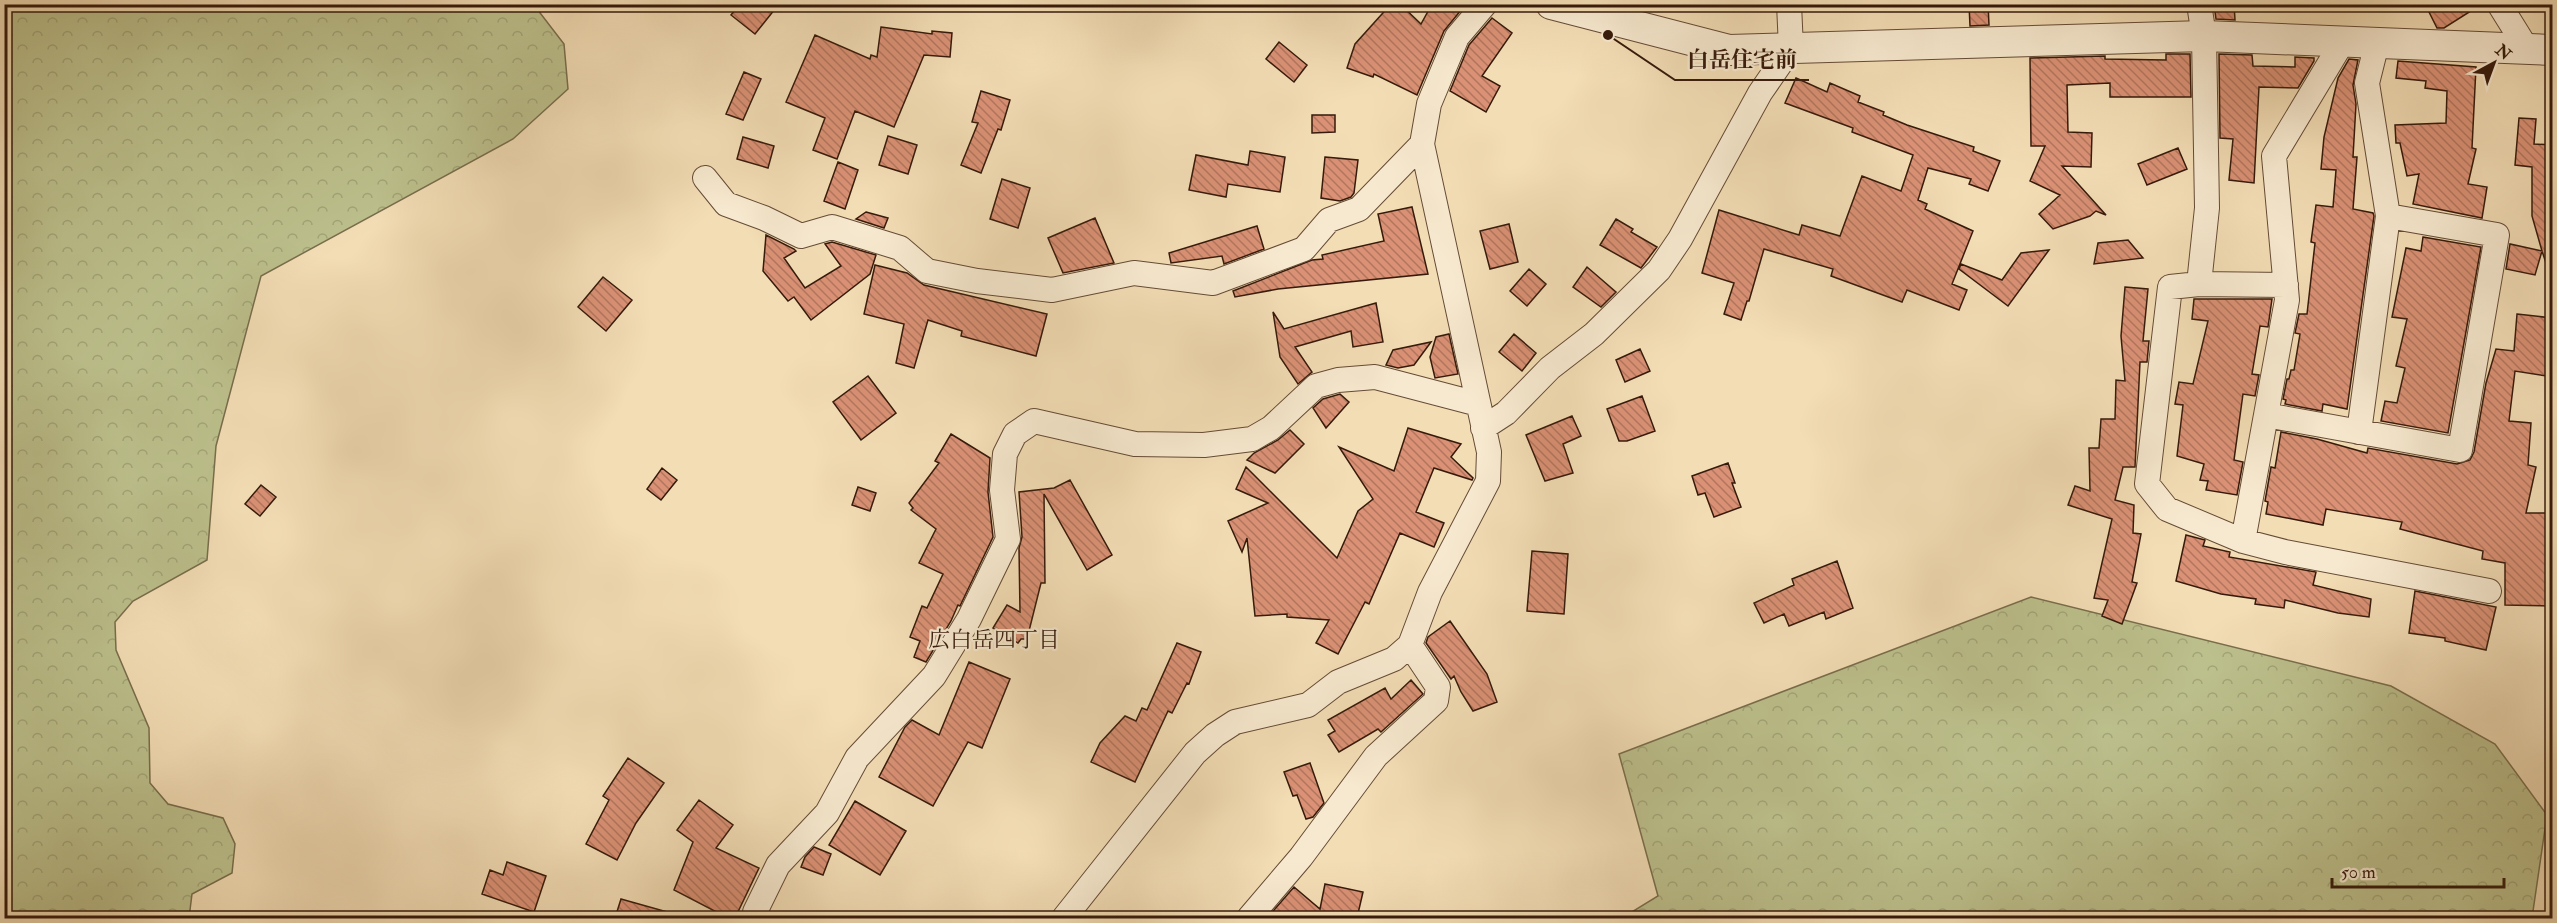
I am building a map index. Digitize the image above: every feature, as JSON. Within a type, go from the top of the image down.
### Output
[{"type":"street","points":[[1551,4],[1729,50],[2204,36],[2540,50]]},
{"type":"street","points":[[1484,428],[1506,413],[1550,368],[1594,334],[1659,270],[1680,238],[1760,93],[1791,48],[1789,4]]},
{"type":"street","points":[[2199,4],[2204,36],[2207,208],[2199,284]]},
{"type":"street","points":[[2499,4],[2540,50]]},
{"type":"street","points":[[1064,918],[1195,753],[1215,735],[1235,722],[1308,705],[1338,682],[1394,659],[1410,645],[1430,592],[1488,481],[1489,452],[1422,144],[1431,99],[1457,37],[1478,8]]},
{"type":"street","points":[[2243,541],[2287,300],[2274,156],[2343,41]]},
{"type":"street","points":[[2359,432],[2388,216],[2367,83],[2377,43]]},
{"type":"street","points":[[705,178],[726,204],[764,218],[801,236],[832,227],[900,248],[927,271],[977,281],[1052,290],[1134,273],[1213,283],[1304,249],[1329,220],[1359,209],[1422,144]]},
{"type":"street","points":[[2266,415],[2460,450],[2497,235],[2388,216]]},
{"type":"street","points":[[2286,285],[2199,284],[2170,287],[2147,484],[2168,509],[2243,541],[2285,552],[2489,591]]},
{"type":"street","points":[[755,918],[755,912],[778,866],[827,813],[857,758],[934,676],[969,619],[1008,539],[1002,490],[1005,454],[1015,434],[1034,421],[1135,444],[1204,445],[1243,441],[1252,439],[1271,428],[1316,386],[1338,380],[1366,378],[1375,378],[1478,404]]},
{"type":"street","points":[[1250,918],[1301,857],[1376,756],[1436,701],[1438,687],[1410,645]]},
{"type":"green space","points":[[5,4],[534,5],[564,44],[568,89],[513,139],[261,276],[216,446],[207,560],[133,601],[115,622],[116,650],[149,728],[150,783],[168,804],[223,818],[235,844],[232,873],[192,894],[189,918],[5,918]]},
{"type":"green space","points":[[2031,597],[2391,686],[2495,744],[2547,815],[2532,918],[1622,918],[1658,896],[1619,754]]},
{"type":"building","points":[[740,4],[779,4],[755,34],[731,15]]},
{"type":"building","points":[[1391,4],[1400,4],[1421,24],[1432,4],[1466,4],[1444,31],[1417,95],[1374,74],[1373,77],[1347,68],[1355,44]]},
{"type":"building","points":[[1969,4],[1988,4],[1989,25],[1970,26]]},
{"type":"building","points":[[2214,4],[2234,4],[2235,20],[2216,19]]},
{"type":"building","points":[[2425,4],[2482,4],[2444,28],[2437,28]]},
{"type":"building","points":[[1492,18],[1512,33],[1482,76],[1500,86],[1486,112],[1450,91],[1469,45]]},
{"type":"building","points":[[881,27],[932,34],[932,31],[952,33],[950,57],[924,55],[894,127],[855,111],[837,159],[813,150],[825,118],[786,102],[815,35],[870,59],[871,55],[877,57]]},
{"type":"building","points":[[1279,42],[1307,65],[1294,82],[1266,59]]},
{"type":"building","points":[[2166,54],[2190,54],[2191,97],[2110,97],[2110,83],[2067,85],[2068,132],[2092,133],[2091,167],[2062,166],[2106,215],[2096,211],[2090,216],[2053,229],[2039,214],[2060,195],[2030,181],[2045,146],[2031,146],[2030,58],[2105,56],[2105,59],[2166,60]]},
{"type":"building","points":[[2219,54],[2252,55],[2253,66],[2295,67],[2295,57],[2314,58],[2298,88],[2259,87],[2254,183],[2229,180],[2233,139],[2220,138]]},
{"type":"building","points":[[2349,59],[2358,60],[2353,85],[2356,104],[2353,157],[2357,157],[2353,209],[2373,213],[2374,216],[2347,409],[2323,404],[2322,411],[2285,404],[2286,400],[2283,399],[2287,379],[2289,379],[2291,370],[2294,370],[2300,334],[2295,333],[2299,314],[2307,314],[2315,243],[2311,242],[2316,205],[2333,207],[2336,170],[2321,169],[2324,137],[2338,78]]},
{"type":"building","points":[[2398,61],[2476,67],[2472,148],[2476,149],[2468,184],[2487,187],[2482,218],[2413,204],[2419,174],[2407,176],[2400,143],[2396,143],[2395,125],[2446,123],[2447,91],[2425,88],[2426,81],[2396,78]]},
{"type":"building","points":[[744,72],[761,79],[743,120],[726,114]]},
{"type":"building","points":[[1796,78],[1827,92],[1830,83],[1860,96],[1858,102],[1884,112],[1883,115],[1974,147],[1973,151],[2000,161],[1988,191],[1969,184],[1971,179],[1928,168],[1918,200],[1927,204],[1925,209],[1973,231],[1952,284],[1967,290],[1959,310],[1907,290],[1902,302],[1831,276],[1833,269],[1764,249],[1741,320],[1724,314],[1734,283],[1702,273],[1719,210],[1799,235],[1802,225],[1840,236],[1862,176],[1901,191],[1913,155],[1852,132],[1853,128],[1785,103]]},
{"type":"building","points":[[981,91],[1010,100],[1001,130],[998,129],[981,173],[961,165],[978,123],[972,122]]},
{"type":"building","points":[[1312,115],[1335,115],[1335,132],[1312,133]]},
{"type":"building","points":[[2519,118],[2536,119],[2534,144],[2553,145],[2553,269],[2548,269],[2532,216],[2532,167],[2515,165]]},
{"type":"building","points":[[888,136],[917,145],[908,174],[879,165]]},
{"type":"building","points":[[743,137],[774,146],[768,168],[737,159]]},
{"type":"building","points":[[2178,148],[2187,169],[2147,185],[2138,164]]},
{"type":"building","points":[[1250,151],[1285,157],[1280,192],[1228,184],[1226,197],[1189,190],[1196,155],[1248,165]]},
{"type":"building","points":[[1325,157],[1358,160],[1354,193],[1351,197],[1340,201],[1321,198]]},
{"type":"building","points":[[838,162],[858,170],[845,209],[824,201]]},
{"type":"building","points":[[1002,179],[1030,188],[1018,228],[990,219]]},
{"type":"building","points":[[1412,207],[1428,274],[1278,289],[1235,297],[1233,291],[1312,260],[1323,259],[1322,255],[1384,241],[1378,214]]},
{"type":"building","points":[[866,212],[888,218],[884,228],[856,219]]},
{"type":"building","points":[[1095,218],[1114,263],[1063,273],[1048,238]]},
{"type":"building","points":[[1616,219],[1633,229],[1631,232],[1657,247],[1641,268],[1600,245]]},
{"type":"building","points":[[1509,224],[1518,262],[1490,269],[1480,231]]},
{"type":"building","points":[[1257,226],[1264,249],[1224,264],[1222,256],[1171,263],[1169,253]]},
{"type":"building","points":[[766,235],[796,251],[784,258],[805,288],[841,266],[825,244],[832,242],[876,255],[870,274],[811,320],[794,297],[788,301],[763,271]]},
{"type":"building","points":[[2423,237],[2481,247],[2448,433],[2381,421],[2385,401],[2397,403],[2405,368],[2396,366],[2407,319],[2392,317],[2406,248],[2421,251]]},
{"type":"building","points":[[2128,240],[2143,258],[2094,264],[2098,243]]},
{"type":"building","points":[[2510,244],[2542,251],[2535,275],[2506,269]]},
{"type":"building","points":[[2049,250],[2008,306],[1959,269],[1961,264],[2002,280],[2021,253]]},
{"type":"building","points":[[875,265],[907,273],[924,285],[1047,314],[1036,356],[961,336],[962,331],[928,320],[914,368],[896,363],[904,324],[864,314]]},
{"type":"building","points":[[1587,267],[1616,292],[1601,307],[1573,287]]},
{"type":"building","points":[[1529,269],[1546,284],[1527,306],[1510,291]]},
{"type":"building","points":[[603,277],[632,300],[606,331],[578,307]]},
{"type":"building","points":[[2125,287],[2148,289],[2143,341],[2149,341],[2147,362],[2140,362],[2135,467],[2123,467],[2115,500],[2134,505],[2133,533],[2141,534],[2132,582],[2137,583],[2122,624],[2102,616],[2108,600],[2094,598],[2112,519],[2068,505],[2075,486],[2090,491],[2089,448],[2099,448],[2101,419],[2115,419],[2116,380],[2125,381],[2121,336]]},
{"type":"building","points":[[2194,299],[2272,299],[2268,327],[2260,326],[2252,374],[2259,375],[2255,396],[2243,394],[2234,460],[2243,462],[2237,495],[2206,490],[2208,481],[2200,480],[2204,464],[2177,456],[2183,405],[2175,404],[2179,382],[2193,384],[2208,321],[2192,319]]},
{"type":"building","points":[[1376,303],[1383,342],[1353,347],[1351,331],[1295,347],[1312,372],[1298,384],[1280,357],[1273,312],[1284,329]]},
{"type":"building","points":[[2517,314],[2552,318],[2546,376],[2515,371],[2509,421],[2531,423],[2528,465],[2536,467],[2526,513],[2553,513],[2553,606],[2505,605],[2505,563],[2482,559],[2483,551],[2400,529],[2402,522],[2326,509],[2323,525],[2266,514],[2268,502],[2265,501],[2271,467],[2275,468],[2281,432],[2367,453],[2368,448],[2457,464],[2470,460],[2474,452],[2486,383],[2496,349],[2514,351]]},
{"type":"building","points":[[1449,334],[1458,374],[1435,378],[1430,357],[1436,337]]},
{"type":"building","points":[[1514,334],[1536,353],[1522,371],[1499,352]]},
{"type":"building","points":[[1431,342],[1414,365],[1398,368],[1386,365],[1393,350]]},
{"type":"building","points":[[1640,349],[1650,371],[1625,382],[1616,360]]},
{"type":"building","points":[[868,376],[896,413],[861,440],[833,402]]},
{"type":"building","points":[[1340,394],[1349,402],[1326,428],[1313,408],[1323,399]]},
{"type":"building","points":[[1642,396],[1655,431],[1627,441],[1619,441],[1607,409]]},
{"type":"building","points":[[1572,416],[1581,436],[1563,444],[1573,473],[1545,481],[1526,435]]},
{"type":"building","points":[[1408,428],[1461,444],[1451,457],[1473,478],[1472,480],[1434,468],[1416,512],[1444,523],[1434,547],[1400,533],[1369,604],[1365,602],[1338,654],[1316,643],[1329,620],[1287,617],[1287,614],[1255,616],[1247,538],[1242,552],[1228,521],[1268,503],[1236,489],[1246,467],[1337,558],[1358,511],[1373,499],[1339,447],[1394,471]]},
{"type":"building","points":[[1290,430],[1304,444],[1275,473],[1247,460],[1254,453],[1278,440]]},
{"type":"building","points":[[951,434],[990,458],[988,492],[993,537],[960,606],[958,605],[926,662],[914,657],[920,641],[910,637],[922,606],[927,608],[943,574],[919,563],[936,529],[911,510],[913,508],[909,503],[939,463],[935,461]]},
{"type":"building","points":[[1728,463],[1735,483],[1732,483],[1741,507],[1714,517],[1705,493],[1698,495],[1692,476]]},
{"type":"building","points":[[662,468],[677,480],[661,500],[647,489]]},
{"type":"building","points":[[1070,480],[1112,555],[1087,570],[1044,494],[1045,583],[1041,583],[1027,639],[1021,639],[1018,643],[993,628],[1007,605],[1020,612],[1019,548],[1022,537],[1019,492],[1054,488]]},
{"type":"building","points":[[261,485],[276,497],[260,516],[245,504]]},
{"type":"building","points":[[858,487],[876,493],[870,511],[852,505]]},
{"type":"building","points":[[2186,535],[2205,540],[2203,546],[2230,552],[2229,557],[2316,572],[2313,585],[2371,599],[2369,617],[2338,613],[2285,600],[2284,608],[2255,604],[2256,599],[2221,594],[2176,581]]},
{"type":"building","points":[[1532,551],[1568,554],[1564,614],[1527,611]]},
{"type":"building","points":[[1837,561],[1853,608],[1826,619],[1824,612],[1789,626],[1784,614],[1764,623],[1754,603],[1794,585],[1792,579]]},
{"type":"building","points":[[2415,591],[2496,607],[2486,650],[2445,641],[2445,638],[2409,633]]},
{"type":"building","points":[[1450,621],[1487,674],[1497,702],[1473,711],[1454,676],[1451,679],[1426,643],[1428,637]]},
{"type":"building","points":[[1177,643],[1201,652],[1189,684],[1187,683],[1172,713],[1168,711],[1135,782],[1091,762],[1100,743],[1125,716],[1136,721],[1142,708],[1147,710]]},
{"type":"building","points":[[969,662],[1010,679],[982,748],[968,742],[933,806],[879,777],[905,727],[912,720],[939,735]]},
{"type":"building","points":[[1411,680],[1423,694],[1381,732],[1378,729],[1339,752],[1328,735],[1335,731],[1328,720],[1385,688],[1391,699]]},
{"type":"building","points":[[628,758],[664,783],[636,823],[617,860],[586,844],[609,800],[603,796]]},
{"type":"building","points":[[1310,763],[1324,803],[1313,817],[1306,819],[1297,795],[1293,796],[1284,772]]},
{"type":"building","points":[[699,800],[733,825],[716,848],[759,868],[735,918],[728,918],[674,890],[693,842],[677,830]]},
{"type":"building","points":[[855,801],[906,831],[880,875],[829,845]]},
{"type":"building","points":[[814,847],[831,854],[823,875],[801,867],[805,857]]},
{"type":"building","points":[[507,862],[546,876],[534,912],[482,894],[490,870],[503,875]]},
{"type":"building","points":[[1325,884],[1363,892],[1357,918],[1267,918],[1294,887],[1320,909]]},
{"type":"building","points":[[621,899],[671,913],[670,918],[615,918]]},
{"type":"place","name":"白岳住宅前","points":[[1608,35]]},
{"type":"district","name":"広白岳四丁目","points":[[994,639]]}]
